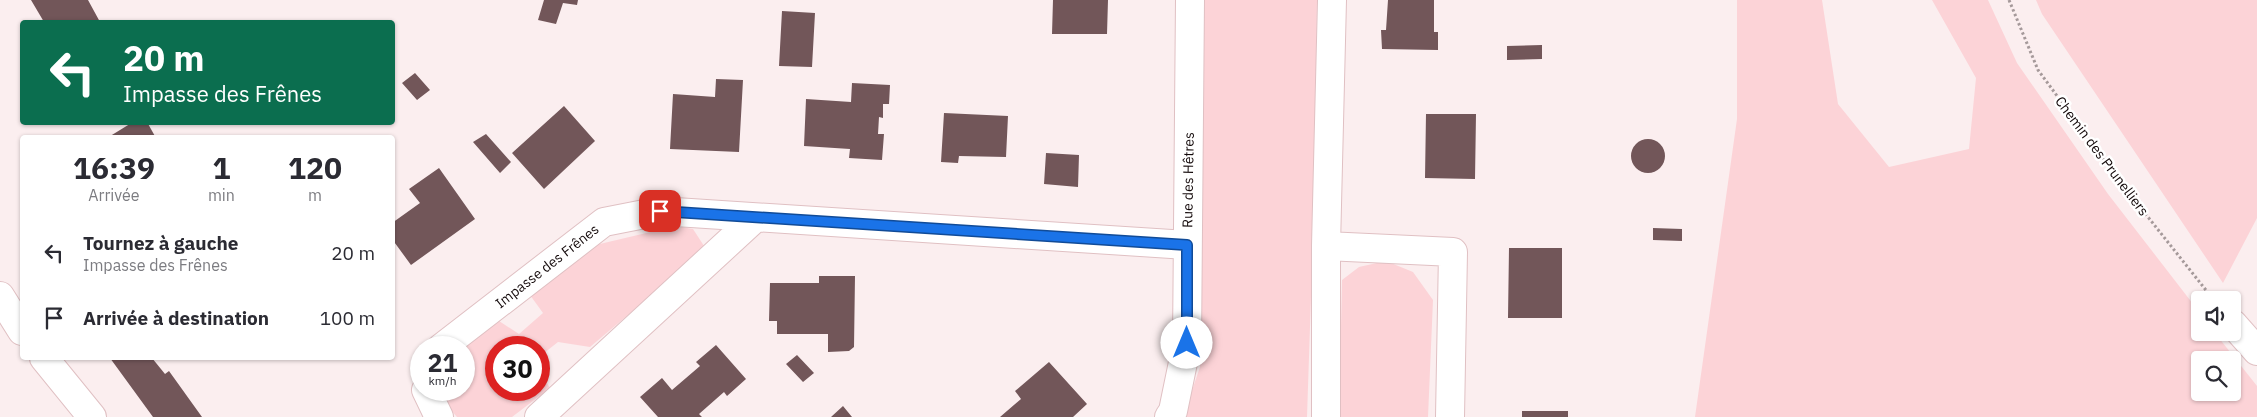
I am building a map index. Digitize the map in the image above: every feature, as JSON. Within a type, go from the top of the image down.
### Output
[{"type":"street","name":"Rue des Hêtres","points":[[1170,417],[1174,411],[1187,343],[1190,0]]},
{"type":"street","points":[[1326,417],[1326,246],[1332,0]]},
{"type":"street","name":"Impasse des Frênes","points":[[457,336],[604,222],[660,211],[754,219],[1187,245]]},
{"type":"street","points":[[540,417],[754,219]]},
{"type":"street","points":[[1326,246],[1453,252],[1450,417]]},
{"type":"street","points":[[0,296],[20,327]]},
{"type":"street","points":[[2241,333],[2257,351]]},
{"type":"street","points":[[46,360],[92,417]]},
{"type":"street","points":[[431,401],[439,417]]},
{"type":"path","name":"Chemin des Prunelliers","points":[[2009,0],[2038,70],[2125,188],[2207,291]]},
{"type":"shaded area","points":[[1202,0],[1317,0],[1314,207],[1307,417],[1183,417],[1200,367]]},
{"type":"shaded area","points":[[1737,0],[1822,0],[1838,104],[1889,167],[1969,149],[1976,78],[1932,0],[1988,0],[2017,63],[2108,194],[2191,301],[2191,341],[2221,341],[2229,351],[2191,351],[2191,401],[2241,401],[2241,366],[2257,386],[2257,417],[1695,417],[1737,119]]},
{"type":"shaded area","points":[[2036,0],[2257,0],[2257,218],[2223,283],[2042,14]]},
{"type":"shaded area","points":[[676,226],[693,229],[706,249],[590,347],[558,342],[550,348],[550,336],[485,336],[485,401],[533,401],[512,417],[457,417],[445,401],[475,401],[475,338],[496,319],[519,334],[543,313],[530,295],[587,247]]},
{"type":"shaded area","points":[[1386,261],[1413,272],[1433,300],[1428,417],[1339,417],[1342,280],[1359,267]]},
{"type":"building","points":[[31,0],[88,0],[99,20],[43,20]]},
{"type":"building","points":[[544,0],[578,0],[577,5],[563,3],[556,24],[538,20]]},
{"type":"building","points":[[1053,0],[1108,0],[1107,34],[1052,34]]},
{"type":"building","points":[[1388,0],[1434,0],[1434,32],[1438,32],[1438,50],[1382,49],[1381,30],[1386,30]]},
{"type":"building","points":[[782,11],[815,13],[812,67],[779,66]]},
{"type":"building","points":[[1542,45],[1542,59],[1507,60],[1507,46]]},
{"type":"building","points":[[415,73],[430,90],[417,100],[402,83]]},
{"type":"building","points":[[716,79],[743,80],[739,152],[670,149],[673,94],[715,97]]},
{"type":"building","points":[[852,83],[890,85],[889,104],[883,104],[883,118],[879,117],[878,134],[884,134],[882,160],[849,158],[850,149],[804,146],[806,99],[851,102]]},
{"type":"building","points":[[564,106],[595,141],[544,189],[512,153]]},
{"type":"building","points":[[944,113],[1008,116],[1006,157],[959,156],[958,163],[941,162]]},
{"type":"building","points":[[1426,114],[1476,114],[1475,179],[1425,178]]},
{"type":"building","points":[[128,125],[149,125],[154,135],[112,135]]},
{"type":"building","points":[[486,134],[511,162],[500,173],[473,142]]},
{"type":"building","points":[[1648,139],[1655,140],[1660,144],[1664,149],[1664,163],[1660,168],[1655,172],[1648,173],[1641,172],[1636,168],[1632,163],[1631,156],[1632,149],[1636,144],[1641,140]]},
{"type":"building","points":[[1046,153],[1079,155],[1078,187],[1044,184]]},
{"type":"building","points":[[439,168],[475,219],[411,265],[395,243],[395,221],[420,203],[409,189]]},
{"type":"building","points":[[1653,228],[1682,229],[1682,241],[1653,240]]},
{"type":"building","points":[[1509,248],[1562,248],[1562,318],[1508,318]]},
{"type":"building","points":[[819,276],[855,276],[854,347],[849,351],[828,352],[828,334],[777,334],[777,321],[769,321],[770,283],[819,283]]},
{"type":"building","points":[[716,345],[746,379],[727,396],[724,392],[699,414],[702,417],[658,417],[640,397],[662,378],[672,390],[700,366],[696,362]]},
{"type":"building","points":[[797,355],[814,373],[803,382],[786,364]]},
{"type":"building","points":[[111,360],[154,360],[165,374],[169,371],[202,417],[153,417]]},
{"type":"building","points":[[1049,362],[1087,404],[1073,417],[1000,417],[1021,399],[1015,391]]},
{"type":"building","points":[[843,406],[852,417],[831,417]]},
{"type":"building","points":[[1522,411],[1568,411],[1568,417],[1522,417]]},
{"type":"route","points":[[660,211],[754,219],[1187,245],[1187,343]]}]
